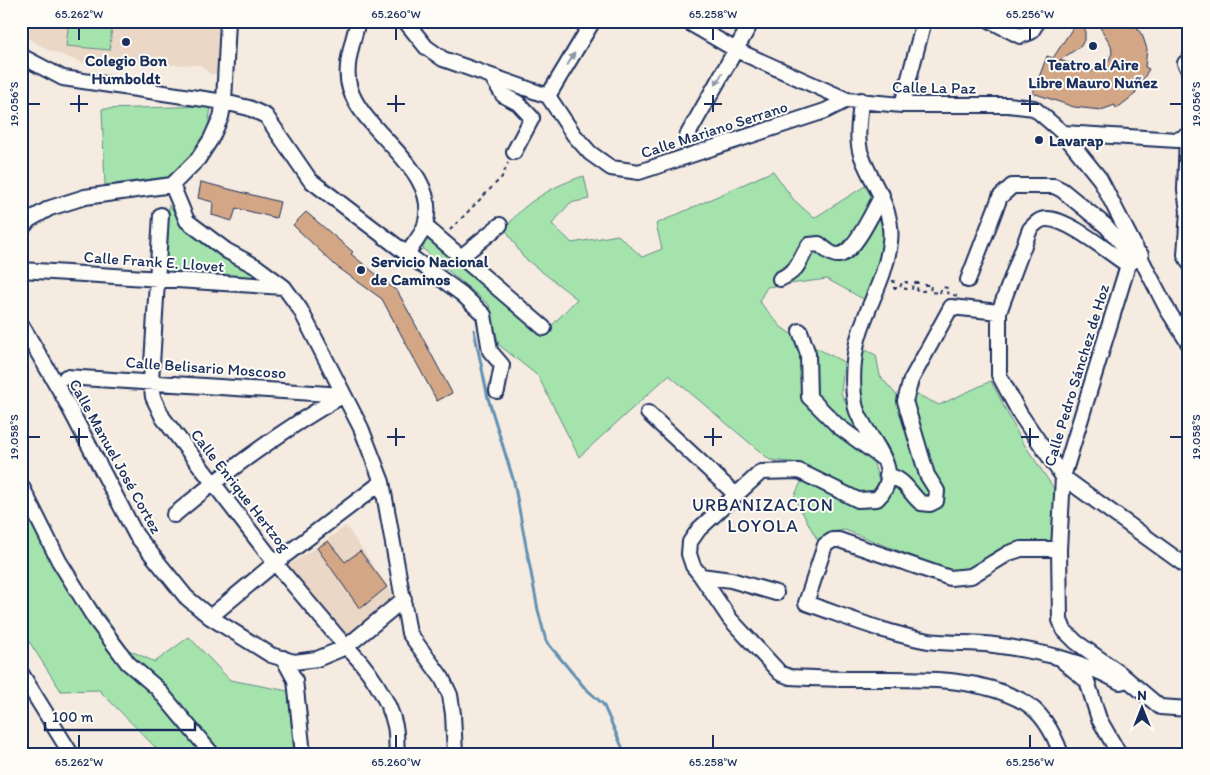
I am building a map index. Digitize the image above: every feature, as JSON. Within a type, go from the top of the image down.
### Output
[{"type":"street","points":[[21,230],[29,220],[50,208],[85,197],[172,185],[198,160],[211,139],[221,117],[224,102],[228,21]]},
{"type":"street","points":[[358,21],[348,62],[350,88],[358,107],[409,165],[420,183],[428,208],[425,226],[406,254]]},
{"type":"street","points":[[405,21],[426,47],[442,59],[548,96],[593,21]]},
{"type":"street","name":"Calle La Paz","points":[[686,21],[736,50],[854,100],[902,105],[1023,106],[1034,108],[1063,133],[1100,179],[1135,260]]},
{"type":"street","points":[[687,136],[752,21]]},
{"type":"street","points":[[902,105],[924,21]]},
{"type":"street","points":[[991,21],[1020,36],[1031,32],[1038,21]]},
{"type":"street","points":[[21,56],[63,78],[224,102],[249,108],[266,116],[310,180],[406,254],[462,294],[484,315],[490,351],[502,365],[497,391]]},
{"type":"street","points":[[1189,61],[1185,63],[1189,70]]},
{"type":"street","points":[[492,77],[503,95],[518,103],[532,118],[514,152]]},
{"type":"street","name":"Calle Mariano Serrano","points":[[548,96],[574,135],[590,153],[611,168],[639,172],[854,100]]},
{"type":"street","points":[[854,100],[861,156],[882,196],[889,217],[891,232],[882,281],[857,344],[853,388],[856,407],[885,460],[887,475],[884,492],[877,499],[868,501],[858,500],[799,471],[760,472],[699,529],[690,542],[689,554],[693,566],[730,619],[780,674],[790,677],[845,679],[930,678],[982,687],[1024,702],[1045,720],[1056,739],[1061,754]]},
{"type":"street","points":[[1063,133],[1177,140],[1188,136],[1185,190],[1188,210],[1185,254],[1189,263]]},
{"type":"street","points":[[172,185],[186,220],[227,251],[257,266],[284,287],[300,309],[361,428],[382,482],[409,633],[442,678],[450,696],[454,714],[455,754]]},
{"type":"street","points":[[968,280],[1000,197],[1012,186],[1054,186],[1062,190],[1106,226],[1135,260],[1189,344]]},
{"type":"street","points":[[780,279],[791,274],[800,264],[809,245],[819,244],[834,255],[840,255],[848,250],[858,239],[882,196]]},
{"type":"street","name":"Calle Enrique Hertzog","points":[[161,215],[151,380],[153,397],[163,418],[275,563],[346,648],[356,656],[389,706],[396,728],[397,754]]},
{"type":"street","points":[[1135,260],[1067,225],[1047,218],[1038,221],[1030,228],[999,312],[999,375],[1020,414],[1063,477],[1189,568]]},
{"type":"street","points":[[461,257],[500,225]]},
{"type":"street","points":[[425,226],[544,328]]},
{"type":"street","name":"Calle Pedro Sánchez de Hoz","points":[[1135,260],[1063,477],[1059,549],[1060,620],[1064,630],[1076,642],[1128,680],[1160,708],[1189,709]]},
{"type":"street","name":"Calle Frank E. Llovet","points":[[21,270],[284,287]]},
{"type":"street","points":[[887,475],[896,477],[909,487],[921,503],[930,504],[938,497],[924,465],[905,401],[911,380],[951,307],[999,312]]},
{"type":"street","name":"Calle Manuel José Cortez","points":[[21,324],[62,394],[136,535],[186,597],[210,617],[272,655],[294,662],[317,659],[346,648],[404,600]]},
{"type":"street","points":[[800,331],[808,354],[809,397],[838,426],[885,460]]},
{"type":"street","name":"Calle Belisario Moscoso","points":[[66,376],[151,380],[344,395]]},
{"type":"street","points":[[174,515],[213,483],[315,411],[344,395]]},
{"type":"street","points":[[648,413],[735,494]]},
{"type":"street","points":[[210,617],[275,563],[382,482]]},
{"type":"street","points":[[21,485],[59,561],[95,619],[128,663],[157,688],[212,754]]},
{"type":"street","points":[[1059,549],[1021,549],[1009,553],[971,576],[950,578],[833,540],[825,545],[806,603],[898,635],[932,641],[993,645],[1054,654],[1074,660],[1120,682],[1128,680]]},
{"type":"street","points":[[701,576],[731,580],[776,593]]},
{"type":"street","points":[[1054,654],[1087,681],[1099,719],[1119,754]]},
{"type":"street","points":[[283,658],[295,680],[303,754]]},
{"type":"street","points":[[21,673],[71,754]]},
{"type":"path","points":[[440,239],[502,178],[514,152]]},
{"type":"path","points":[[882,281],[894,281],[894,288],[900,288],[902,282],[906,282],[905,289],[912,289],[913,283],[918,283],[917,291],[924,291],[925,285],[931,285],[930,292],[940,292],[942,287],[948,288],[947,293],[958,295],[951,307]]},
{"type":"shaded area","name":"Colegio Bon Humboldt","points":[[21,21],[218,21],[218,74],[210,74],[200,65],[86,64],[48,50],[21,34]]},
{"type":"shaded area","points":[[346,526],[395,597],[349,636],[288,566]]},
{"type":"green space","points":[[69,21],[112,23],[110,50],[66,46]]},
{"type":"green space","points":[[211,106],[208,128],[196,148],[181,166],[167,177],[105,185],[102,109]]},
{"type":"green space","points":[[773,171],[793,199],[814,218],[865,186],[882,217],[884,228],[883,245],[865,300],[827,279],[767,287],[759,301],[781,327],[798,339],[844,362],[841,393],[871,454],[879,481],[874,490],[860,493],[800,463],[770,460],[669,375],[579,457],[538,376],[499,345],[489,305],[423,249],[426,237],[542,336],[577,299],[523,257],[506,230],[519,212],[540,196],[584,176],[589,199],[570,203],[552,224],[572,243],[618,235],[642,257],[662,249],[656,224]]},
{"type":"green space","points":[[169,205],[187,226],[259,275],[261,280],[166,273]]},
{"type":"green space","points":[[861,348],[876,355],[880,376],[899,398],[914,393],[939,405],[991,381],[1020,438],[1055,490],[1054,542],[975,567],[951,571],[845,530],[830,532],[819,543],[794,497],[803,478],[865,503],[893,474],[888,448],[866,415],[861,394]]},
{"type":"green space","points":[[21,471],[64,560],[129,650],[155,662],[189,637],[230,680],[288,691],[294,754],[162,754],[99,690],[61,691],[21,629]]},
{"type":"building","points":[[1096,21],[1133,21],[1143,37],[1147,49],[1145,67],[1149,69],[1134,95],[1116,109],[1115,105],[1101,110],[1074,107],[1033,93],[1047,56],[1053,58],[1076,23],[1085,24],[1085,38],[1081,46],[1060,60],[1091,71],[1101,69],[1108,62],[1112,53],[1111,45]]},
{"type":"building","points":[[201,182],[280,202],[276,218],[236,208],[232,221],[212,215],[213,202],[198,198]]},
{"type":"building","points":[[306,212],[353,252],[351,254],[398,292],[452,393],[437,401],[382,299],[336,266],[293,225]]},
{"type":"building","points":[[328,541],[345,562],[360,551],[387,587],[360,609],[317,548]]},
{"type":"waterway","points":[[474,330],[488,398],[514,482],[538,610],[546,641],[584,687],[603,704],[623,749],[630,754]]},
{"type":"place","name":"Colegio Bon Humboldt","points":[[126,42]]},
{"type":"place","name":"Teatro al Aire Libre Mauro Nuñez","points":[[1093,46]]},
{"type":"place","name":"Lavarap","points":[[1039,140]]},
{"type":"place","name":"Servicio Nacional de Caminos","points":[[361,270]]},
{"type":"district","name":"URBANIZACION LOYOLA","points":[[763,515]]}]
